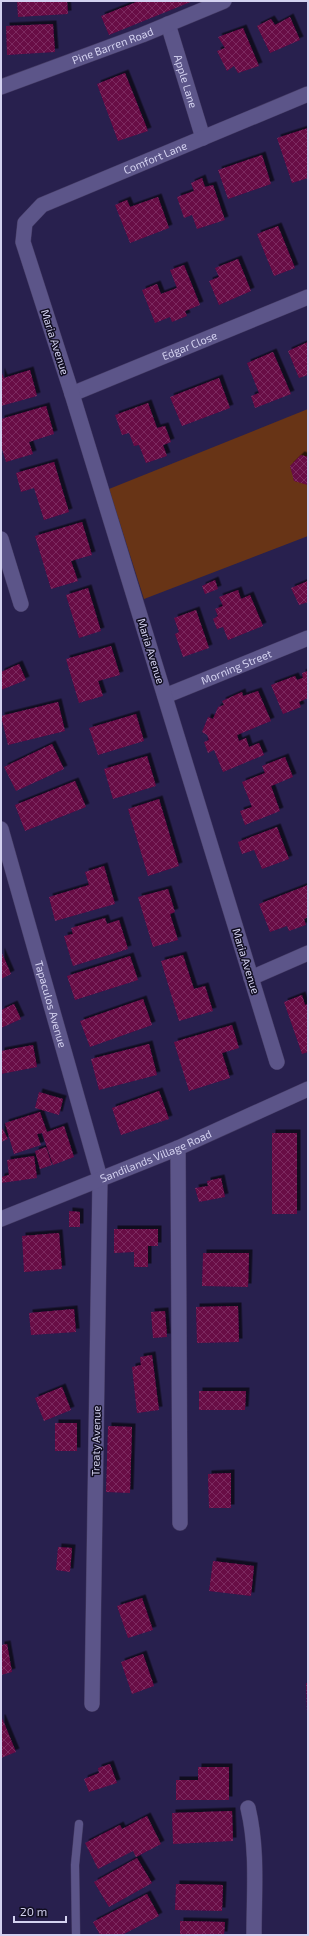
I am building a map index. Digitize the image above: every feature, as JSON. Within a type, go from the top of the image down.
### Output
[{"type":"street","name":"Pine Barren Road","points":[[1,87],[168,24],[224,1]]},
{"type":"street","name":"Apple Lane","points":[[168,24],[204,138]]},
{"type":"street","name":"Comfort Lane","points":[[23,242],[26,223],[42,205],[308,94]]},
{"type":"street","name":"Maria Avenue","points":[[23,242],[72,394],[277,1062]]},
{"type":"street","name":"Edgar Close","points":[[72,394],[308,297]]},
{"type":"street","points":[[1,539],[21,604]]},
{"type":"street","name":"Morning Street","points":[[165,696],[308,638]]},
{"type":"street","name":"Tapaculos Avenue","points":[[1,829],[100,1178]]},
{"type":"street","points":[[251,978],[308,953]]},
{"type":"street","name":"Sandilands Village Road","points":[[1,1219],[178,1148],[308,1089]]},
{"type":"street","points":[[178,1148],[180,1523]]},
{"type":"street","name":"Treaty Avenue","points":[[92,1704],[100,1178]]},
{"type":"street","points":[[248,1808],[254,1839],[256,1884],[254,1935]]},
{"type":"lane","points":[[76,1935],[75,1871],[79,1824]]},
{"type":"shaded area","points":[[308,409],[308,536],[144,599],[109,489]]},
{"type":"building","points":[[17,1],[67,1],[68,14],[18,17]]},
{"type":"building","points":[[139,1],[193,1],[109,35],[101,16]]},
{"type":"building","points":[[290,17],[300,40],[270,53],[257,26],[271,19],[275,25]]},
{"type":"building","points":[[53,24],[55,52],[7,55],[6,26]]},
{"type":"building","points":[[243,28],[259,66],[238,73],[234,66],[227,71],[217,51],[225,48],[218,37]]},
{"type":"building","points":[[125,73],[148,131],[118,141],[97,84]]},
{"type":"building","points":[[308,128],[308,178],[292,183],[277,138]]},
{"type":"building","points":[[262,155],[271,184],[228,199],[218,170]]},
{"type":"building","points":[[202,178],[205,187],[213,185],[225,220],[197,229],[192,215],[184,218],[177,197],[194,191],[191,183]]},
{"type":"building","points":[[158,197],[169,228],[130,243],[115,205],[127,200],[130,207]]},
{"type":"building","points":[[278,226],[295,268],[274,276],[257,234]]},
{"type":"building","points":[[238,259],[251,291],[219,305],[209,281],[219,277],[215,268]]},
{"type":"building","points":[[184,265],[200,305],[185,311],[187,316],[172,322],[170,317],[155,323],[142,290],[157,284],[161,294],[177,288],[170,270]]},
{"type":"building","points":[[308,342],[308,375],[299,378],[288,351]]},
{"type":"building","points":[[273,352],[291,394],[255,408],[251,396],[259,393],[247,363]]},
{"type":"building","points":[[30,370],[37,396],[1,406],[1,371],[4,378]]},
{"type":"building","points":[[219,378],[230,408],[182,426],[170,397]]},
{"type":"building","points":[[148,403],[157,428],[165,426],[171,442],[163,445],[167,456],[146,463],[139,445],[134,446],[129,433],[122,435],[115,415]]},
{"type":"building","points":[[46,406],[54,434],[29,442],[33,454],[6,462],[1,446],[1,419]]},
{"type":"building","points":[[301,455],[308,457],[308,485],[294,481],[290,466]]},
{"type":"building","points":[[54,462],[69,512],[44,520],[34,488],[21,492],[16,473]]},
{"type":"building","points":[[82,522],[92,555],[71,561],[78,581],[51,589],[35,536]]},
{"type":"building","points":[[215,580],[218,589],[205,594],[202,586]]},
{"type":"building","points":[[308,581],[308,602],[299,605],[291,588]]},
{"type":"building","points":[[88,588],[101,631],[79,638],[66,595]]},
{"type":"building","points":[[238,590],[241,599],[250,595],[263,626],[228,640],[223,627],[217,629],[213,619],[218,616],[215,609],[223,606],[219,597]]},
{"type":"building","points":[[196,610],[209,648],[183,657],[175,634],[179,632],[174,618]]},
{"type":"building","points":[[111,646],[120,675],[98,681],[103,696],[79,703],[66,659]]},
{"type":"building","points":[[19,664],[26,680],[1,690],[1,672]]},
{"type":"building","points":[[308,671],[308,698],[299,702],[301,707],[283,714],[271,685],[295,676],[297,680],[303,678],[302,673]]},
{"type":"building","points":[[258,691],[271,721],[237,735],[239,741],[246,738],[249,747],[259,743],[264,755],[223,772],[214,750],[208,753],[204,742],[209,740],[207,735],[202,732],[208,717],[213,719],[218,707],[224,705],[222,701],[242,692],[243,696]]},
{"type":"building","points":[[58,702],[65,731],[8,745],[1,716]]},
{"type":"building","points":[[136,714],[144,741],[98,755],[89,728]]},
{"type":"building","points":[[52,744],[64,769],[16,791],[4,767]]},
{"type":"building","points":[[147,756],[156,786],[113,799],[104,769]]},
{"type":"building","points":[[285,757],[293,777],[271,786],[280,811],[245,825],[240,811],[252,807],[242,782],[265,773],[262,766]]},
{"type":"building","points":[[75,781],[86,807],[25,831],[15,805]]},
{"type":"building","points":[[159,799],[179,866],[148,876],[128,809]]},
{"type":"building","points":[[277,827],[289,859],[262,869],[254,850],[242,854],[238,842]]},
{"type":"building","points":[[104,866],[115,904],[55,921],[49,897],[89,885],[85,872]]},
{"type":"building","points":[[308,885],[308,917],[304,919],[306,925],[289,931],[287,926],[270,932],[259,904]]},
{"type":"building","points":[[168,889],[175,912],[170,914],[178,940],[153,947],[138,897]]},
{"type":"building","points":[[105,918],[107,924],[119,920],[128,949],[73,966],[64,936],[73,934],[71,928]]},
{"type":"building","points":[[1,951],[11,974],[1,979]]},
{"type":"building","points":[[183,955],[194,989],[205,986],[213,1011],[179,1021],[161,961]]},
{"type":"building","points":[[130,956],[138,980],[75,1000],[67,976]]},
{"type":"building","points":[[302,995],[305,1005],[308,1004],[308,1052],[302,1054],[284,1002]]},
{"type":"building","points":[[143,999],[152,1025],[90,1047],[80,1021]]},
{"type":"building","points":[[14,1004],[21,1019],[1,1028],[1,1010]]},
{"type":"building","points":[[232,1025],[239,1048],[222,1053],[230,1078],[189,1091],[174,1042]]},
{"type":"building","points":[[149,1044],[157,1075],[99,1090],[91,1059]]},
{"type":"building","points":[[33,1045],[37,1067],[1,1074],[1,1051]]},
{"type":"building","points":[[159,1091],[169,1119],[121,1135],[112,1108]]},
{"type":"building","points":[[39,1092],[63,1099],[59,1115],[35,1108]]},
{"type":"building","points":[[40,1112],[47,1132],[64,1126],[74,1157],[53,1165],[42,1133],[37,1134],[41,1145],[14,1154],[5,1123]]},
{"type":"building","points":[[1,1126],[8,1139],[1,1142]]},
{"type":"building","points":[[272,1133],[297,1133],[297,1214],[272,1214]]},
{"type":"building","points":[[46,1147],[52,1165],[40,1169],[35,1151]]},
{"type":"building","points":[[34,1156],[37,1178],[1,1183],[1,1177],[9,1175],[7,1160]]},
{"type":"building","points":[[221,1178],[225,1197],[199,1202],[195,1188],[208,1186],[207,1181]]},
{"type":"building","points":[[69,1211],[80,1212],[80,1227],[69,1227]]},
{"type":"building","points":[[114,1229],[158,1229],[158,1246],[148,1246],[148,1267],[134,1267],[134,1252],[114,1253]]},
{"type":"building","points":[[59,1233],[62,1269],[24,1272],[22,1236]]},
{"type":"building","points":[[203,1253],[249,1253],[248,1287],[202,1286]]},
{"type":"building","points":[[238,1306],[239,1342],[197,1343],[196,1307]]},
{"type":"building","points":[[74,1309],[76,1332],[31,1335],[29,1313]]},
{"type":"building","points":[[165,1311],[167,1337],[153,1338],[151,1312]]},
{"type":"building","points":[[152,1355],[159,1410],[137,1413],[132,1367],[141,1365],[140,1357]]},
{"type":"building","points":[[62,1387],[71,1410],[44,1421],[35,1398]]},
{"type":"building","points":[[199,1391],[246,1391],[245,1410],[199,1410]]},
{"type":"building","points":[[55,1423],[77,1423],[77,1451],[55,1451]]},
{"type":"building","points":[[108,1426],[132,1427],[130,1493],[106,1492]]},
{"type":"building","points":[[231,1473],[231,1508],[209,1508],[208,1474]]},
{"type":"building","points":[[58,1547],[72,1548],[70,1572],[56,1570]]},
{"type":"building","points":[[213,1561],[254,1566],[251,1596],[209,1591]]},
{"type":"building","points":[[142,1598],[153,1630],[128,1638],[117,1606]]},
{"type":"building","points":[[7,1644],[12,1672],[1,1675],[1,1645]]},
{"type":"building","points":[[143,1654],[154,1686],[132,1694],[121,1662]]},
{"type":"building","points":[[306,1683],[308,1683],[308,1714],[307,1714]]},
{"type":"building","points":[[1,1718],[16,1752],[1,1758]]},
{"type":"building","points":[[110,1764],[117,1783],[89,1792],[84,1779],[99,1773],[98,1768]]},
{"type":"building","points":[[198,1767],[229,1767],[229,1800],[176,1800],[176,1780],[198,1780]]},
{"type":"building","points":[[232,1811],[233,1841],[173,1844],[172,1813]]},
{"type":"building","points":[[147,1816],[161,1844],[136,1857],[133,1851],[98,1869],[85,1843],[120,1825],[122,1829]]},
{"type":"building","points":[[137,1858],[152,1883],[109,1907],[94,1882]]},
{"type":"building","points":[[176,1884],[223,1885],[222,1911],[175,1910]]},
{"type":"building","points":[[147,1894],[159,1916],[122,1935],[100,1935],[93,1922]]},
{"type":"building","points":[[180,1921],[225,1922],[224,1935],[180,1935]]}]
